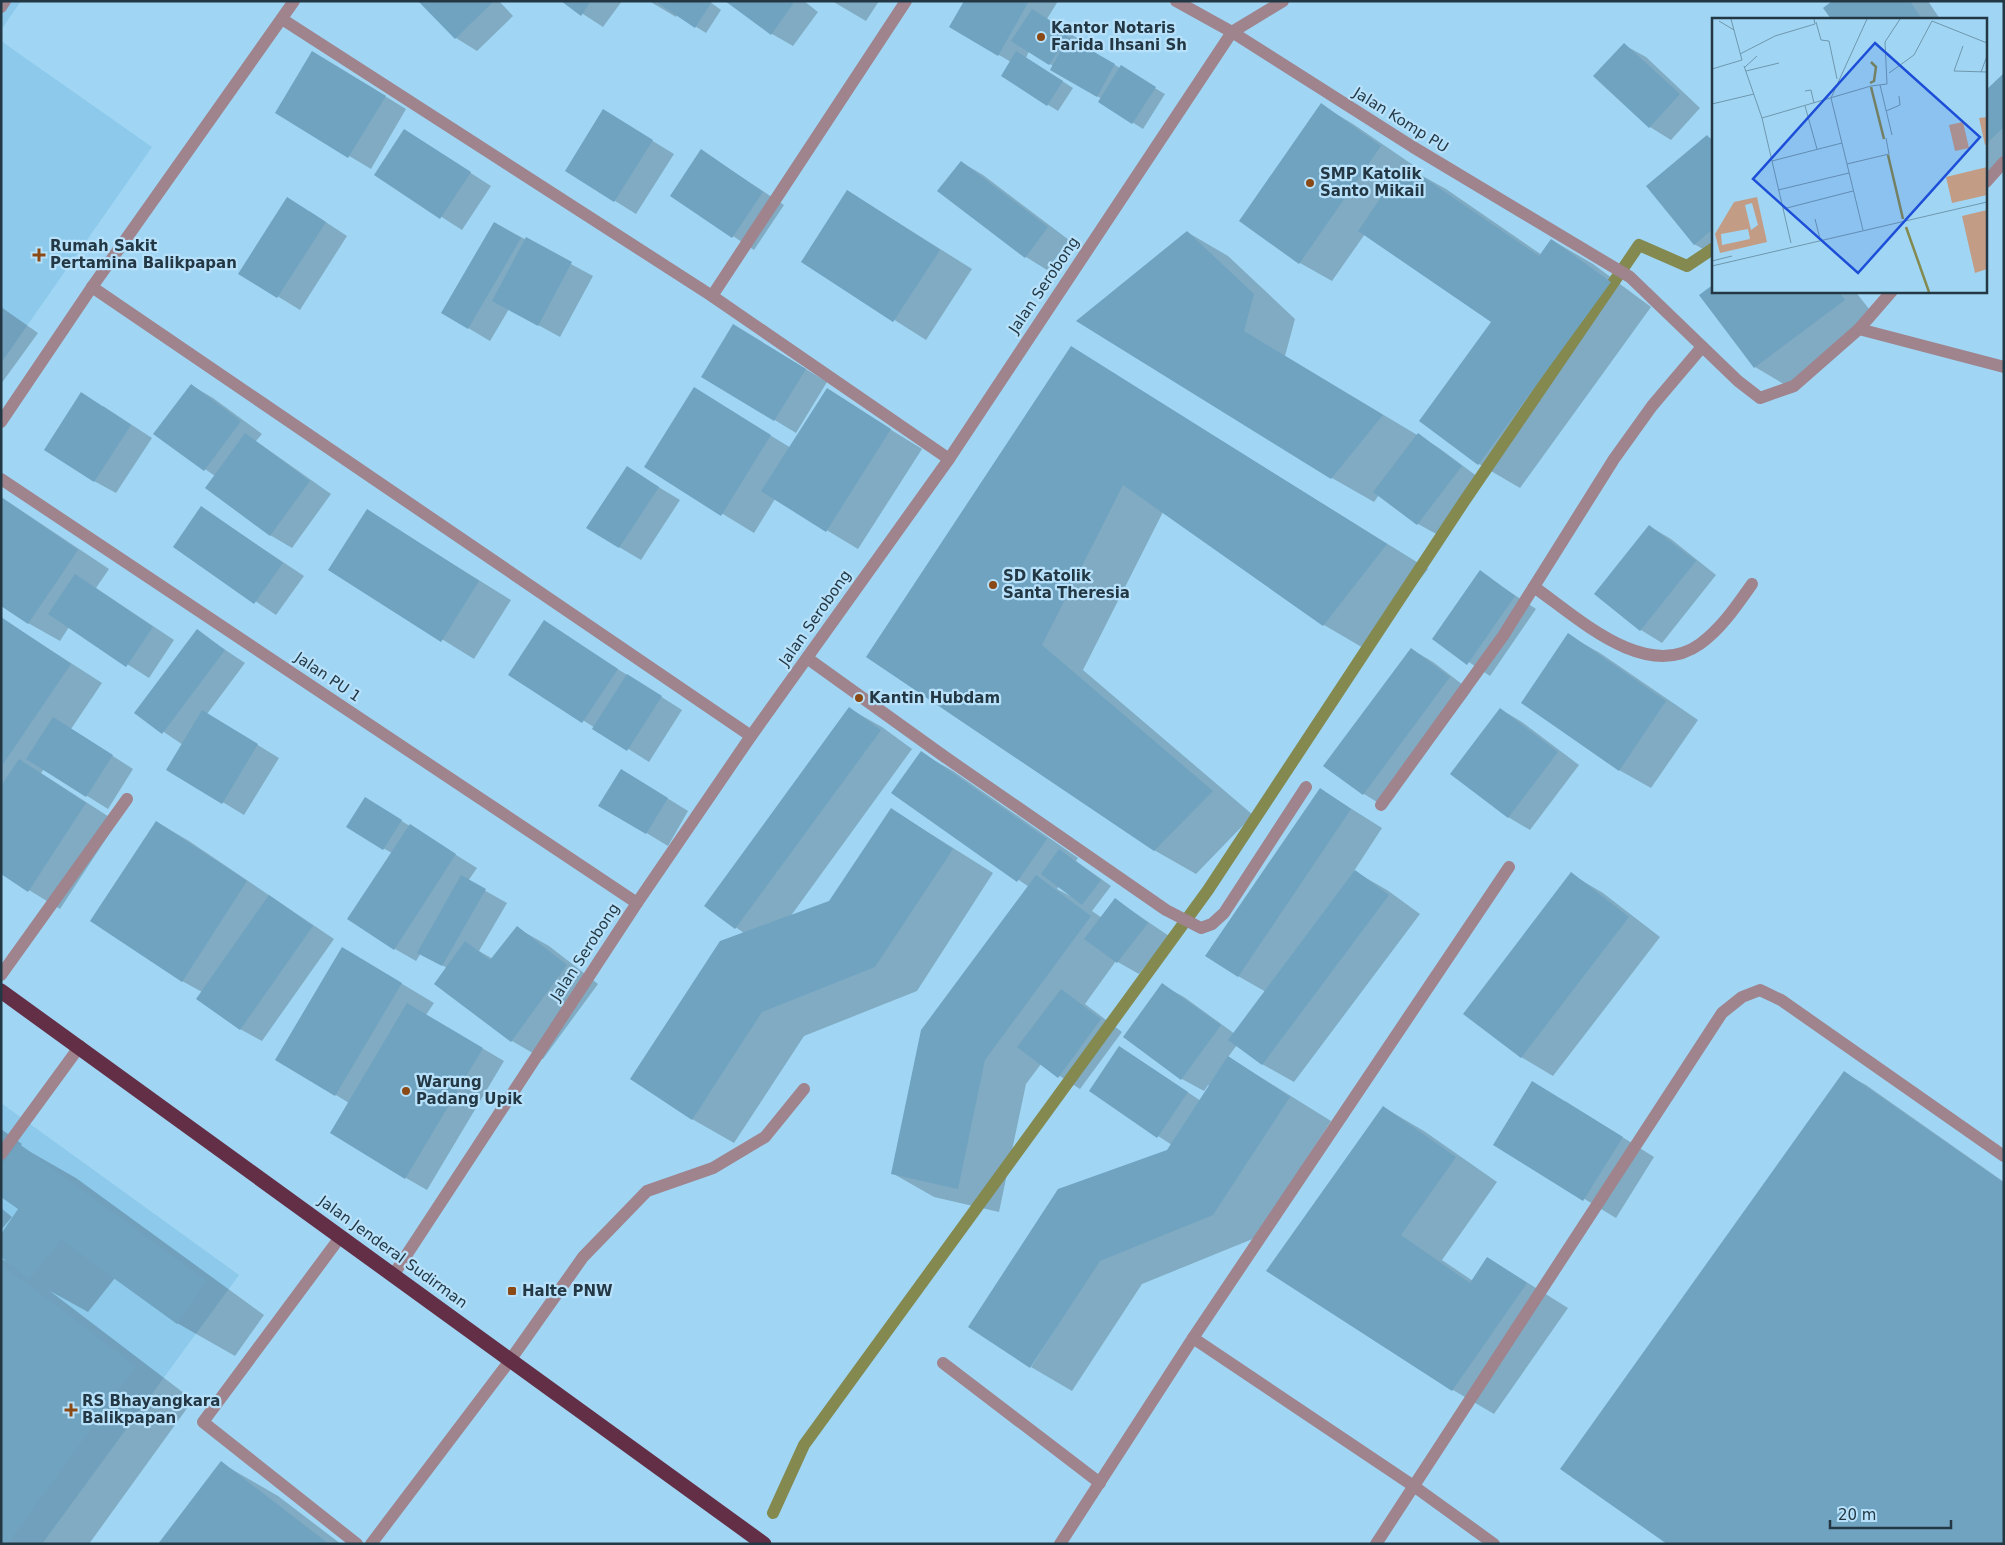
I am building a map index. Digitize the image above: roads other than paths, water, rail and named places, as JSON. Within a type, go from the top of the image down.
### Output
[{"type":"highway","name":"Jalan Jenderal Sudirman","points":[[1,991],[80,1046],[764,1544]]},
{"type":"street","points":[[1,7],[5,1]]},
{"type":"street","points":[[1,422],[92,287],[294,1]]},
{"type":"street","points":[[712,296],[906,1]]},
{"type":"street","name":"Jalan Komp PU","points":[[1176,1],[1232,32],[1413,148],[1630,277],[1738,382],[1760,398],[1794,386],[1859,329]]},
{"type":"street","name":"Jalan Serobong","points":[[394,1274],[637,903],[751,736],[948,459],[1232,32],[1283,1]]},
{"type":"street","points":[[282,18],[712,296],[948,459]]},
{"type":"street","points":[[1988,180],[2004,162]]},
{"type":"street","points":[[92,287],[751,736]]},
{"type":"street","points":[[1891,292],[1859,329],[2004,368]]},
{"type":"street","points":[[1381,805],[1503,636],[1614,459],[1652,406],[1702,347]]},
{"type":"street","name":"Jalan PU 1","points":[[1,479],[637,903]]},
{"type":"street","points":[[1534,587],[1613,642],[1647,656],[1676,656],[1699,645],[1725,622],[1752,584]]},
{"type":"street","points":[[807,658],[945,758],[1166,910],[1201,928],[1212,924],[1224,914],[1306,787]]},
{"type":"street","points":[[1,975],[127,799]]},
{"type":"street","points":[[1060,1544],[1193,1338],[1509,867]]},
{"type":"street","points":[[1376,1544],[1722,1013],[1742,997],[1760,990],[1781,1000],[2004,1156]]},
{"type":"street","points":[[1,1154],[80,1046]]},
{"type":"street","points":[[371,1544],[511,1359],[583,1256],[647,1191],[713,1168],[765,1137],[804,1089]]},
{"type":"street","points":[[341,1236],[203,1422],[357,1544]]},
{"type":"street","points":[[1193,1338],[1415,1486],[1494,1544]]},
{"type":"street","points":[[944,1362],[1100,1483]]},
{"type":"waterway","points":[[773,1513],[804,1445],[1208,890],[1463,503],[1639,245],[1687,266],[1712,249]]},
{"type":"place","name":"Kantor Notaris Farida Ihsani Sh","points":[[1041,37]]},
{"type":"place","name":"SMP Katolik Santo Mikail","points":[[1310,183]]},
{"type":"place","name":"Rumah Sakit Pertamina Balikpapan","points":[[39,255]]},
{"type":"place","name":"SD Katolik Santa Theresia","points":[[993,585]]},
{"type":"place","name":"Kantin Hubdam","points":[[859,698]]},
{"type":"place","name":"Warung Padang Upik","points":[[406,1091]]},
{"type":"place","name":"Halte PNW","points":[[512,1291]]},
{"type":"place","name":"RS Bhayangkara Balikpapan","points":[[71,1410]]}]
